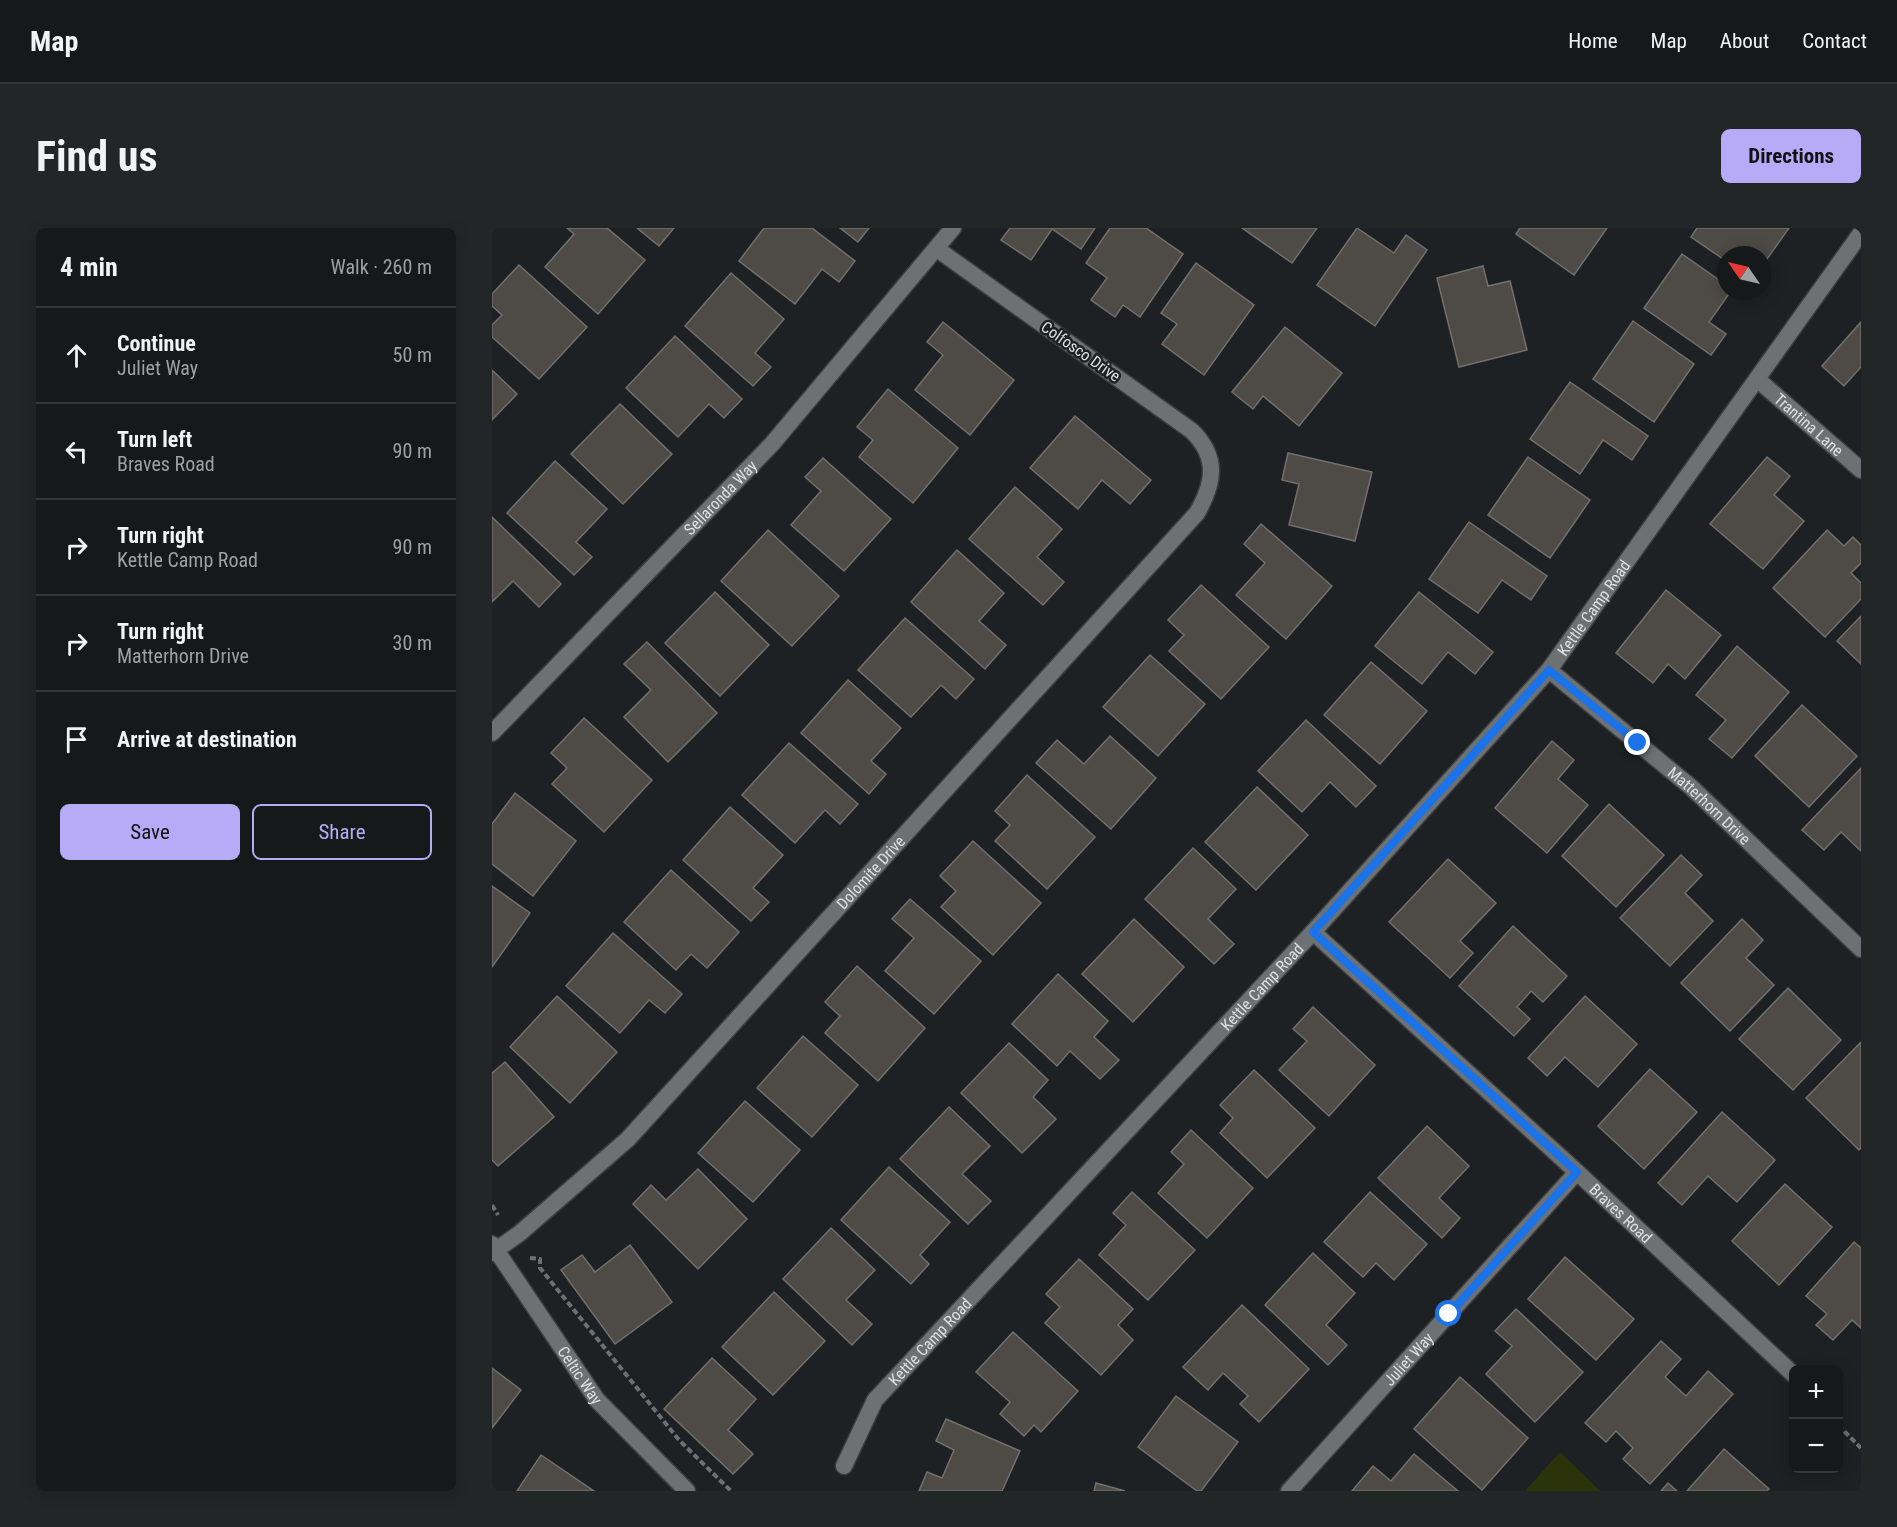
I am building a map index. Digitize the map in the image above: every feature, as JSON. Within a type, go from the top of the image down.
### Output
[{"type":"street","name":"Sellaronda Way","points":[[492,733],[772,444],[953,228]]},
{"type":"street","name":"Kettle Camp Road","points":[[844,1466],[875,1400],[1313,932],[1549,670],[1861,233]]},
{"type":"street","name":"Colfosco Drive","points":[[937,249],[1192,431],[1205,446],[1211,465]]},
{"type":"street","name":"Trantina Lane","points":[[1757,379],[1861,470]]},
{"type":"street","name":"Dolomite Drive","points":[[493,1249],[601,1163],[644,1122],[1197,513],[1210,489],[1211,465]]},
{"type":"street","name":"Matterhorn Drive","points":[[1549,670],[1691,787],[1861,949]]},
{"type":"street","name":"Braves Road","points":[[1313,932],[1577,1172],[1789,1370]]},
{"type":"street","name":"Juliet Way","points":[[1289,1491],[1577,1172]]},
{"type":"street","name":"Celtic Way","points":[[493,1249],[597,1400],[687,1491]]},
{"type":"path","points":[[492,1205],[498,1215]]},
{"type":"path","points":[[530,1257],[540,1259],[540,1268],[679,1440],[731,1491]]},
{"type":"path","points":[[1843,1429],[1861,1448]]},
{"type":"green space","points":[[1560,1452],[1600,1491],[1525,1491]]},
{"type":"building","points":[[567,228],[607,228],[645,260],[598,314],[545,267],[574,234]]},
{"type":"building","points":[[637,228],[674,228],[659,246]]},
{"type":"building","points":[[764,228],[812,228],[855,261],[839,282],[822,269],[795,304],[739,261]]},
{"type":"building","points":[[840,228],[869,228],[858,242]]},
{"type":"building","points":[[1010,228],[1095,228],[1081,249],[1052,229],[1031,260],[1001,240]]},
{"type":"building","points":[[1110,228],[1146,228],[1183,254],[1140,317],[1123,305],[1115,317],[1091,300],[1107,278],[1086,263]]},
{"type":"building","points":[[1242,228],[1317,228],[1292,263]]},
{"type":"building","points":[[1357,228],[1394,253],[1406,235],[1427,250],[1375,326],[1317,285]]},
{"type":"building","points":[[1520,228],[1607,228],[1574,275],[1516,234]]},
{"type":"building","points":[[1697,228],[1789,228],[1771,253],[1771,246],[1717,246],[1717,255],[1691,237]]},
{"type":"building","points":[[1682,254],[1717,279],[1717,300],[1725,300],[1709,322],[1726,334],[1711,355],[1644,308]]},
{"type":"building","points":[[1196,263],[1254,305],[1204,375],[1162,344],[1177,324],[1161,313]]},
{"type":"building","points":[[519,265],[587,327],[539,379],[492,337],[492,325],[502,315],[492,306],[492,294]]},
{"type":"building","points":[[1483,266],[1488,286],[1510,281],[1527,350],[1459,367],[1437,278]]},
{"type":"building","points":[[731,273],[784,319],[755,353],[771,367],[753,386],[685,326]]},
{"type":"building","points":[[1633,321],[1694,364],[1654,422],[1593,379]]},
{"type":"building","points":[[943,322],[1014,380],[970,435],[915,390],[943,355],[927,342]]},
{"type":"building","points":[[1861,322],[1861,367],[1844,386],[1822,366]]},
{"type":"building","points":[[1285,327],[1342,373],[1299,426],[1263,396],[1253,409],[1232,392]]},
{"type":"building","points":[[675,336],[742,399],[724,418],[709,404],[678,437],[626,388]]},
{"type":"building","points":[[492,370],[517,394],[492,420]]},
{"type":"building","points":[[1570,382],[1648,436],[1632,460],[1603,440],[1580,474],[1530,439]]},
{"type":"building","points":[[888,389],[958,448],[913,503],[859,457],[873,440],[857,427]]},
{"type":"building","points":[[620,404],[672,454],[623,504],[571,454]]},
{"type":"building","points":[[1075,416],[1151,480],[1130,504],[1102,480],[1078,509],[1030,468]]},
{"type":"building","points":[[1288,453],[1372,472],[1355,541],[1289,525],[1299,484],[1282,480]]},
{"type":"building","points":[[1528,457],[1590,500],[1550,558],[1488,515]]},
{"type":"building","points":[[1767,457],[1790,476],[1774,495],[1804,521],[1763,569],[1710,524]]},
{"type":"building","points":[[823,458],[891,519],[844,571],[791,525],[821,491],[805,477]]},
{"type":"building","points":[[555,461],[607,509],[576,542],[592,557],[574,575],[507,513]]},
{"type":"building","points":[[1015,487],[1062,529],[1037,557],[1064,582],[1043,605],[969,539]]},
{"type":"building","points":[[492,517],[561,584],[539,607],[513,581],[492,602]]},
{"type":"building","points":[[1469,522],[1547,576],[1531,600],[1502,580],[1478,613],[1429,579]]},
{"type":"building","points":[[1261,524],[1332,586],[1286,639],[1236,595],[1265,563],[1244,544]]},
{"type":"building","points":[[768,530],[839,596],[792,646],[721,581]]},
{"type":"building","points":[[1827,530],[1844,546],[1853,537],[1861,545],[1861,563],[1851,573],[1861,583],[1861,599],[1825,637],[1773,588]]},
{"type":"building","points":[[957,550],[1004,593],[979,621],[1006,645],[985,669],[911,602]]},
{"type":"building","points":[[1201,585],[1269,647],[1221,699],[1169,651],[1184,635],[1168,620]]},
{"type":"building","points":[[1666,590],[1721,635],[1685,679],[1668,664],[1653,683],[1616,653]]},
{"type":"building","points":[[715,592],[769,645],[720,696],[665,643]]},
{"type":"building","points":[[1419,592],[1493,652],[1475,674],[1448,652],[1422,684],[1375,646]]},
{"type":"building","points":[[1861,616],[1861,664],[1837,641]]},
{"type":"building","points":[[905,618],[974,679],[956,699],[941,685],[911,717],[858,670]]},
{"type":"building","points":[[647,642],[717,713],[668,762],[624,717],[651,690],[624,664]]},
{"type":"building","points":[[1737,646],[1789,692],[1732,758],[1709,739],[1726,720],[1696,695]]},
{"type":"building","points":[[1150,655],[1205,704],[1158,756],[1103,707]]},
{"type":"building","points":[[1371,662],[1427,711],[1380,764],[1324,715]]},
{"type":"building","points":[[848,680],[901,728],[871,761],[886,774],[869,794],[801,733]]},
{"type":"building","points":[[1802,705],[1857,756],[1809,807],[1755,756]]},
{"type":"building","points":[[584,718],[652,780],[604,832],[552,784],[567,768],[551,753]]},
{"type":"building","points":[[1306,720],[1376,786],[1356,807],[1330,782],[1302,812],[1258,771]]},
{"type":"building","points":[[1110,736],[1156,778],[1111,829],[1036,763],[1057,740],[1084,764]]},
{"type":"building","points":[[1552,741],[1574,760],[1558,779],[1588,805],[1547,853],[1495,808]]},
{"type":"building","points":[[789,743],[858,804],[840,824],[825,810],[795,843],[742,795]]},
{"type":"building","points":[[1861,768],[1861,851],[1841,832],[1824,850],[1802,830]]},
{"type":"building","points":[[1027,775],[1095,837],[1047,889],[995,841],[1010,825],[995,811]]},
{"type":"building","points":[[1257,787],[1308,835],[1256,890],[1205,842]]},
{"type":"building","points":[[515,793],[576,841],[533,896],[492,864],[492,824]]},
{"type":"building","points":[[1609,804],[1664,855],[1616,907],[1562,856]]},
{"type":"building","points":[[730,807],[783,855],[753,888],[769,902],[751,921],[683,860]]},
{"type":"building","points":[[973,841],[1041,903],[993,955],[941,907],[956,891],[940,876]]},
{"type":"building","points":[[1193,848],[1236,889],[1208,919],[1234,944],[1214,964],[1145,899]]},
{"type":"building","points":[[1681,855],[1702,875],[1685,893],[1713,921],[1670,966],[1620,918]]},
{"type":"building","points":[[1448,859],[1496,903],[1460,941],[1473,953],[1450,978],[1389,922]]},
{"type":"building","points":[[671,870],[739,932],[707,968],[691,954],[676,970],[624,922]]},
{"type":"building","points":[[492,886],[530,913],[492,967]]},
{"type":"building","points":[[910,899],[981,961],[934,1014],[885,971],[914,938],[892,919]]},
{"type":"building","points":[[1134,919],[1184,967],[1133,1022],[1082,974]]},
{"type":"building","points":[[1742,919],[1763,940],[1746,958],[1774,985],[1730,1031],[1681,983]]},
{"type":"building","points":[[1513,926],[1567,976],[1543,1002],[1531,991],[1517,1007],[1530,1019],[1514,1036],[1459,986]]},
{"type":"building","points":[[613,933],[682,994],[665,1013],[649,1000],[620,1033],[566,986]]},
{"type":"building","points":[[857,966],[925,1028],[878,1081],[825,1033],[840,1016],[825,1002]]},
{"type":"building","points":[[1058,974],[1108,1021],[1094,1037],[1119,1060],[1100,1079],[1070,1051],[1057,1066],[1012,1024]]},
{"type":"building","points":[[1788,988],[1841,1040],[1793,1090],[1739,1039]]},
{"type":"building","points":[[557,996],[617,1052],[570,1103],[510,1047]]},
{"type":"building","points":[[1585,996],[1637,1044],[1598,1087],[1565,1057],[1547,1076],[1528,1058]]},
{"type":"building","points":[[1313,1007],[1375,1065],[1329,1116],[1279,1070],[1307,1041],[1293,1029]]},
{"type":"building","points":[[803,1036],[858,1085],[812,1137],[757,1088]]},
{"type":"building","points":[[1861,1042],[1861,1148],[1859,1150],[1806,1098]]},
{"type":"building","points":[[1009,1043],[1048,1080],[1033,1097],[1056,1119],[1022,1153],[961,1093]]},
{"type":"building","points":[[505,1062],[554,1117],[498,1166],[492,1160],[492,1073]]},
{"type":"building","points":[[1650,1069],[1697,1112],[1644,1169],[1598,1126]]},
{"type":"building","points":[[1254,1070],[1315,1128],[1267,1178],[1220,1133],[1233,1118],[1220,1105]]},
{"type":"building","points":[[745,1101],[800,1150],[753,1202],[698,1153]]},
{"type":"building","points":[[949,1107],[990,1146],[962,1174],[991,1201],[968,1224],[900,1159]]},
{"type":"building","points":[[1722,1112],[1775,1160],[1737,1202],[1708,1176],[1682,1205],[1658,1183]]},
{"type":"building","points":[[1427,1126],[1469,1166],[1439,1198],[1460,1218],[1442,1238],[1378,1178]]},
{"type":"building","points":[[1191,1130],[1253,1188],[1207,1238],[1158,1193],[1184,1164],[1171,1152]]},
{"type":"building","points":[[889,1167],[950,1222],[920,1255],[929,1264],[911,1284],[841,1220]]},
{"type":"building","points":[[698,1169],[747,1219],[698,1269],[633,1204],[651,1185],[666,1200]]},
{"type":"building","points":[[1785,1184],[1832,1227],[1779,1285],[1732,1241]]},
{"type":"building","points":[[1132,1192],[1195,1250],[1148,1300],[1099,1255],[1126,1225],[1113,1213]]},
{"type":"building","points":[[1370,1192],[1427,1244],[1394,1280],[1376,1263],[1363,1277],[1324,1242]]},
{"type":"building","points":[[831,1228],[875,1270],[846,1300],[872,1324],[852,1345],[783,1279]]},
{"type":"building","points":[[1854,1242],[1861,1248],[1861,1328],[1852,1320],[1833,1340],[1816,1325],[1827,1314],[1806,1296]]},
{"type":"building","points":[[630,1245],[672,1302],[615,1344],[561,1270],[582,1255],[595,1272]]},
{"type":"building","points":[[1313,1253],[1355,1293],[1326,1325],[1347,1345],[1328,1365],[1265,1305]]},
{"type":"building","points":[[1565,1257],[1634,1319],[1596,1360],[1528,1299]]},
{"type":"building","points":[[1079,1259],[1133,1309],[1118,1325],[1133,1340],[1101,1375],[1045,1323],[1060,1307],[1046,1294]]},
{"type":"building","points":[[774,1292],[825,1341],[773,1395],[722,1347]]},
{"type":"building","points":[[1242,1305],[1309,1369],[1259,1422],[1240,1404],[1248,1396],[1223,1373],[1208,1390],[1183,1367]]},
{"type":"building","points":[[1516,1309],[1583,1372],[1535,1422],[1486,1374],[1512,1346],[1495,1331]]},
{"type":"building","points":[[1013,1332],[1078,1391],[1041,1432],[1034,1425],[1024,1436],[1000,1414],[1010,1402],[976,1372]]},
{"type":"building","points":[[1661,1341],[1681,1359],[1665,1377],[1686,1396],[1708,1371],[1733,1394],[1650,1484],[1623,1459],[1633,1448],[1616,1431],[1606,1442],[1585,1423]]},
{"type":"building","points":[[712,1358],[756,1399],[728,1430],[753,1454],[733,1474],[664,1409]]},
{"type":"building","points":[[492,1368],[521,1390],[492,1428]]},
{"type":"building","points":[[1460,1377],[1528,1438],[1482,1490],[1414,1429]]},
{"type":"building","points":[[1176,1396],[1238,1442],[1201,1491],[1197,1491],[1138,1447]]},
{"type":"building","points":[[946,1419],[1020,1451],[1002,1491],[919,1491],[927,1472],[942,1478],[954,1450],[936,1441]]},
{"type":"building","points":[[1724,1449],[1769,1489],[1767,1491],[1687,1491]]},
{"type":"building","points":[[1414,1454],[1458,1491],[1352,1491],[1373,1466],[1391,1481]]},
{"type":"building","points":[[541,1455],[594,1491],[517,1491]]},
{"type":"building","points":[[1096,1483],[1125,1491],[1094,1491]]},
{"type":"building","points":[[1668,1483],[1677,1491],[1661,1491]]},
{"type":"route","points":[[1449,1314],[1577,1172],[1313,932],[1549,670],[1638,743]]}]
